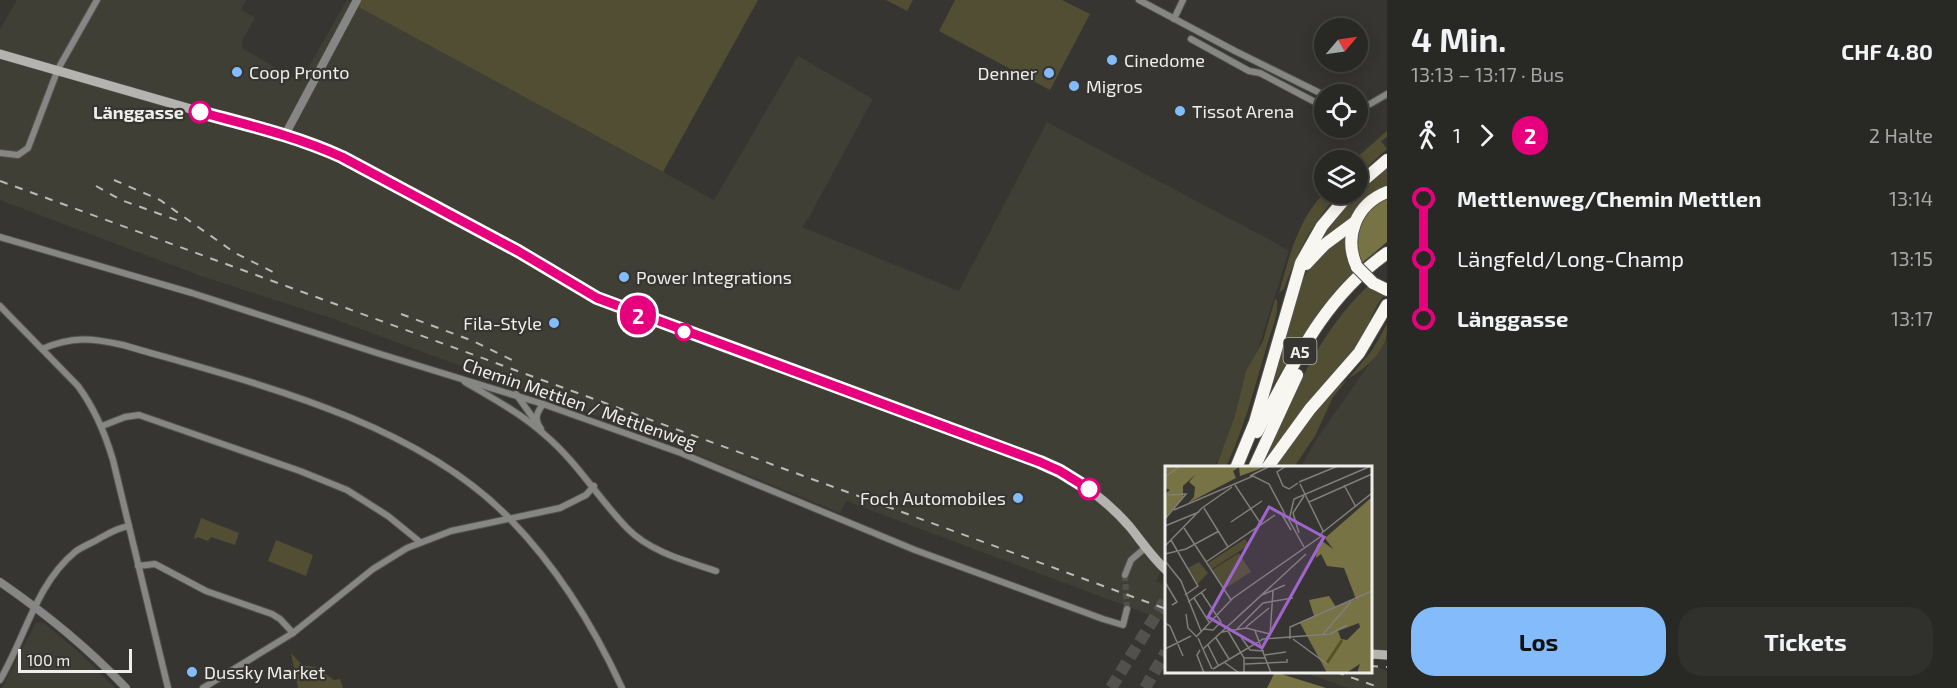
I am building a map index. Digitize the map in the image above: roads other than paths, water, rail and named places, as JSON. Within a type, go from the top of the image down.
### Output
[{"type":"highway","points":[[1368,176],[1387,160]]},
{"type":"highway","points":[[1290,297],[1300,274],[1311,258],[1324,245],[1355,222],[1366,205],[1387,192]]},
{"type":"highway","points":[[1237,466],[1255,422],[1301,263],[1315,237],[1341,204]]},
{"type":"highway","points":[[1355,222],[1351,241],[1358,267],[1373,283],[1387,290]]},
{"type":"highway","name":"A5","points":[[1237,466],[1322,316],[1350,284],[1387,253]]},
{"type":"highway","name":"A5","points":[[1255,466],[1295,378],[1319,334],[1350,296],[1387,263]]},
{"type":"highway","points":[[1268,466],[1286,439],[1359,353],[1387,305]]},
{"type":"main road","points":[[0,54],[285,135],[316,146],[351,162],[518,251],[597,298],[1060,471],[1105,502],[1165,568]]},
{"type":"main road","points":[[1372,654],[1387,655]]},
{"type":"street","points":[[0,153],[18,155],[28,148],[58,69],[97,0]]},
{"type":"street","points":[[285,135],[357,0]]},
{"type":"street","points":[[1139,0],[1314,90]]},
{"type":"street","points":[[1174,18],[1184,0]]},
{"type":"street","points":[[1191,39],[1249,71],[1260,73],[1314,101]]},
{"type":"street","points":[[1368,104],[1387,94]]},
{"type":"street","name":"Chemin Mettlen / Mettlenweg","points":[[0,237],[192,293],[377,353],[516,394],[681,453],[915,550],[1123,625],[1127,609]]},
{"type":"street","points":[[0,306],[78,386],[102,426],[113,460],[168,688]]},
{"type":"street","points":[[42,349],[58,342],[78,338],[100,340],[286,393],[400,441],[434,459],[469,484],[509,518],[542,556],[575,603],[605,652],[622,688]]},
{"type":"street","points":[[457,377],[545,434]]},
{"type":"street","points":[[516,394],[545,434],[594,486],[627,528],[645,543],[666,554],[716,571]]},
{"type":"street","points":[[536,423],[536,414],[543,404]]},
{"type":"street","points":[[102,426],[125,417],[139,415],[300,471],[347,490],[388,516],[420,542]]},
{"type":"street","points":[[203,688],[293,633],[374,569],[420,542],[452,531],[560,508],[586,495],[594,486]]},
{"type":"street","points":[[0,680],[15,654],[49,581],[75,552],[119,528],[129,526]]},
{"type":"street","points":[[1125,575],[1131,560],[1145,548]]},
{"type":"street","points":[[138,566],[155,564],[206,591],[272,614],[293,633]]},
{"type":"street","points":[[0,582],[85,648],[126,688]]},
{"type":"tunnel","points":[[1125,575],[1127,609]]},
{"type":"tunnel","points":[[1111,688],[1165,601]]},
{"type":"tunnel","points":[[1145,688],[1165,654]]},
{"type":"railway","points":[[114,180],[160,200],[235,253],[279,275]]},
{"type":"railway","points":[[0,181],[1165,609]]},
{"type":"railway","points":[[96,186],[121,200],[182,222]]},
{"type":"railway","points":[[401,314],[473,341],[514,361]]},
{"type":"railway","points":[[1372,666],[1387,667]]},
{"type":"railway","points":[[1339,673],[1381,688]]},
{"type":"place","name":"Cinedome","points":[[1112,60]]},
{"type":"place","name":"Coop Pronto","points":[[237,72]]},
{"type":"place","name":"Denner","points":[[1049,73]]},
{"type":"place","name":"Migros","points":[[1074,86]]},
{"type":"place","name":"Tissot Arena","points":[[1180,111]]},
{"type":"place","name":"Länggasse","points":[[200,112]]},
{"type":"place","name":"Power Integrations","points":[[624,277]]},
{"type":"place","name":"Fila-Style","points":[[554,323]]},
{"type":"place","name":"Foch Automobiles","points":[[1018,498]]},
{"type":"place","name":"Dussky Market","points":[[192,672]]}]
